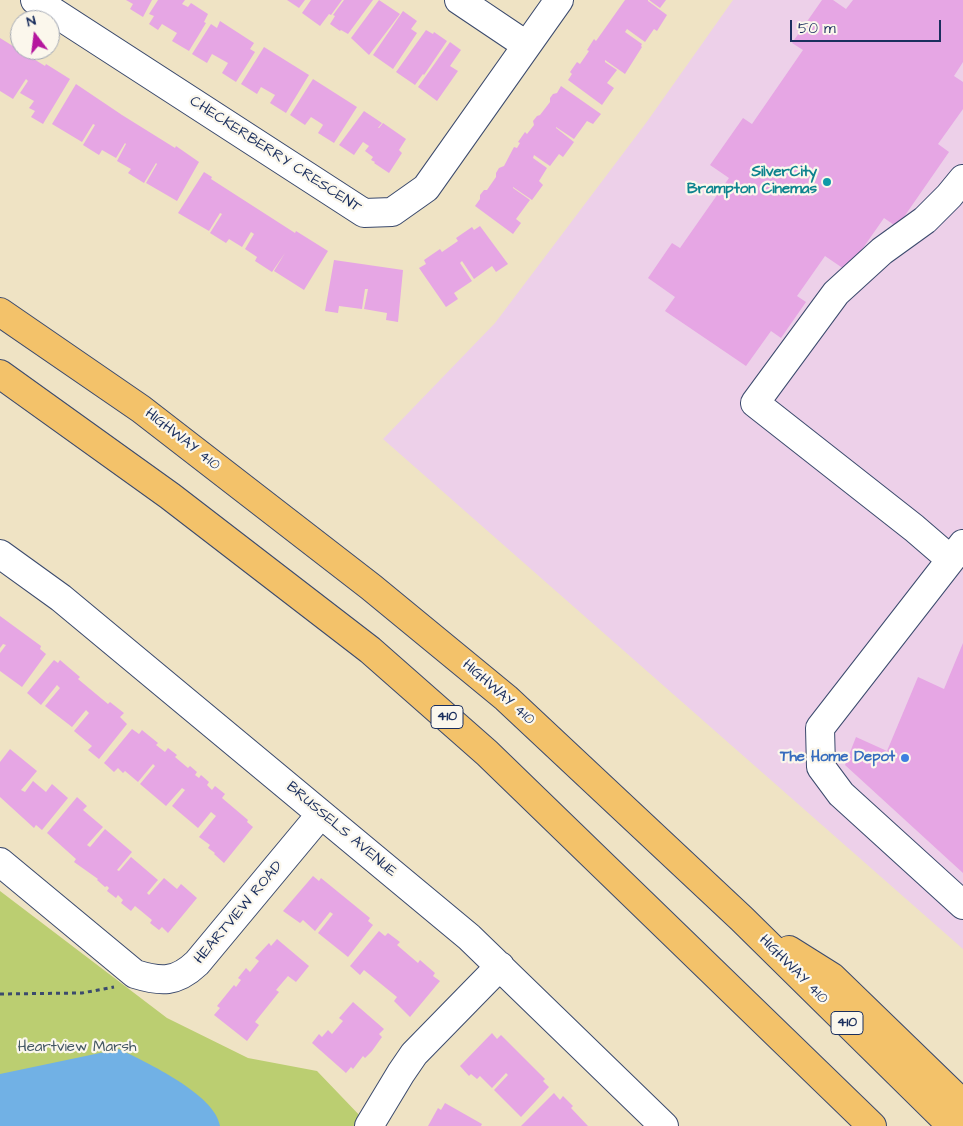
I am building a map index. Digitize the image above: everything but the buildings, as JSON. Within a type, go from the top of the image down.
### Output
[{"type":"highway","name":"HIGHWAY 410","points":[[0,312],[141,409],[393,605],[506,698],[742,919],[952,1126]]},
{"type":"highway","name":"410","points":[[0,374],[170,496],[370,650],[487,753],[872,1126]]},
{"type":"highway","points":[[742,919],[832,978],[963,1104]]},
{"type":"street","name":"CHECKERBERRY CRESCENT","points":[[35,0],[364,213],[392,212],[426,188],[559,0]]},
{"type":"street","points":[[460,0],[526,45]]},
{"type":"street","points":[[963,179],[925,220],[882,251],[836,293],[755,403],[914,528],[957,552],[820,728],[821,767],[841,794],[963,905]]},
{"type":"street","name":"BRUSSELS AVENUE","points":[[0,554],[61,598],[469,937],[664,1126]]},
{"type":"street","name":"HEARTVIEW ROAD","points":[[0,862],[135,974],[154,980],[172,979],[187,973],[197,963],[321,814]]},
{"type":"street","points":[[369,1126],[400,1073],[414,1054],[500,966]]},
{"type":"path","points":[[0,994],[82,993],[112,988],[118,984]]},
{"type":"shaded area","points":[[733,0],[963,0],[963,949],[383,439],[495,323],[646,123]]},
{"type":"green space","name":"Heartview Marsh","points":[[0,891],[167,1018],[248,1058],[317,1071],[364,1120],[361,1126],[0,1126]]},
{"type":"water","points":[[119,1049],[162,1071],[193,1091],[216,1114],[220,1126],[0,1126],[0,1074]]},
{"type":"place","name":"SilverCity Brampton Cinemas","points":[[827,182]]},
{"type":"place","name":"The Home Depot","points":[[905,758]]}]
